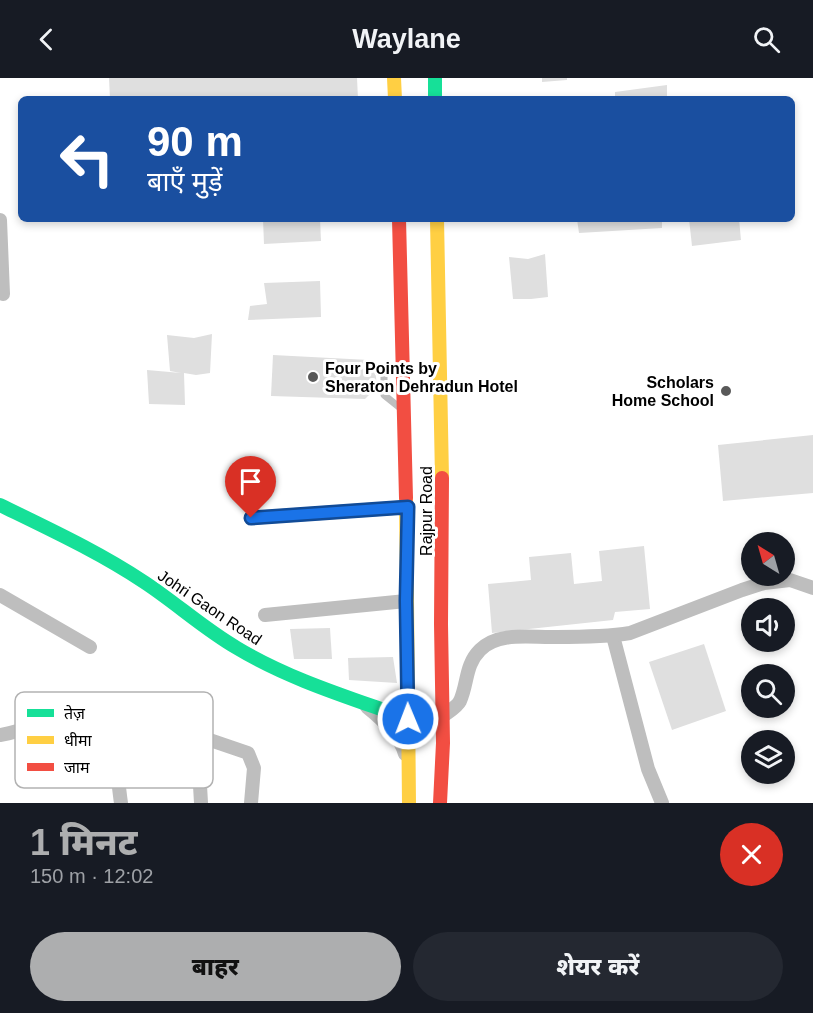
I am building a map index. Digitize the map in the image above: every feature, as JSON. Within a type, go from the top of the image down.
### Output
[{"type":"main road","points":[[394,78],[395,96]]},
{"type":"main road","points":[[435,78],[435,96]]},
{"type":"main road","name":"Rajpur Road","points":[[399,222],[408,507],[406,601],[408,764],[425,781],[440,803]]},
{"type":"main road","name":"Rajpur Road","points":[[409,803],[425,781],[443,716],[441,624],[443,530],[437,222]]},
{"type":"main road","name":"Johri Gaon Road","points":[[0,505],[72,540],[145,583],[251,657],[408,719]]},
{"type":"street","points":[[0,220],[3,294]]},
{"type":"street","points":[[251,518],[408,507]]},
{"type":"street","points":[[443,716],[459,703],[472,659],[491,643],[521,637],[613,636],[630,633],[764,583],[790,580],[813,588]]},
{"type":"street","points":[[0,595],[90,647]]},
{"type":"street","points":[[265,615],[406,601]]},
{"type":"street","points":[[613,636],[648,769],[662,803]]},
{"type":"street","points":[[355,699],[378,716],[392,731],[403,745],[408,764]]},
{"type":"street","points":[[0,735],[15,732]]},
{"type":"street","points":[[213,741],[248,753],[254,768],[251,803]]},
{"type":"street","points":[[118,788],[121,803]]},
{"type":"street","points":[[200,788],[201,803]]},
{"type":"lane","points":[[405,367],[384,368],[384,395],[406,412]]},
{"type":"building","points":[[109,78],[357,78],[358,96],[110,96]]},
{"type":"building","points":[[542,78],[567,78],[567,80],[542,82]]},
{"type":"building","points":[[667,85],[667,96],[615,96],[615,92]]},
{"type":"building","points":[[263,222],[320,222],[321,241],[264,244]]},
{"type":"building","points":[[577,222],[662,222],[662,228],[579,233]]},
{"type":"building","points":[[689,222],[739,222],[741,240],[692,246]]},
{"type":"building","points":[[545,254],[548,297],[513,299],[509,257],[528,259]]},
{"type":"building","points":[[320,281],[321,317],[248,320],[250,306],[267,304],[264,283]]},
{"type":"building","points":[[212,334],[210,373],[196,375],[184,373],[185,405],[149,404],[147,370],[181,373],[170,371],[167,335],[194,338]]},
{"type":"building","points":[[273,355],[369,360],[375,368],[377,387],[365,399],[271,396]]},
{"type":"building","points":[[813,435],[813,493],[723,501],[718,445]]},
{"type":"building","points":[[644,546],[650,609],[615,612],[613,620],[492,633],[488,584],[531,580],[529,557],[571,553],[574,584],[602,581],[599,551]]},
{"type":"building","points":[[330,628],[332,659],[294,659],[290,629]]},
{"type":"building","points":[[704,644],[726,711],[672,730],[649,662]]},
{"type":"building","points":[[393,657],[397,683],[349,680],[348,658]]},
{"type":"traffic: fast","points":[[435,78],[435,96]]},
{"type":"traffic: fast","points":[[0,505],[74,541],[127,571],[213,633],[278,670],[409,719]]},
{"type":"traffic: slow","points":[[394,78],[395,96]]},
{"type":"traffic: slow","points":[[437,222],[442,478]]},
{"type":"traffic: slow","points":[[406,498],[409,803]]},
{"type":"traffic: jam","points":[[399,222],[406,498]]},
{"type":"traffic: jam","points":[[440,803],[443,743],[442,478]]},
{"type":"place","name":"Four Points by Sheraton Dehradun Hotel","points":[[313,377]]},
{"type":"place","name":"Scholars Home School","points":[[726,391]]},
{"type":"route","points":[[251,518],[408,507],[406,601],[408,719]]}]
